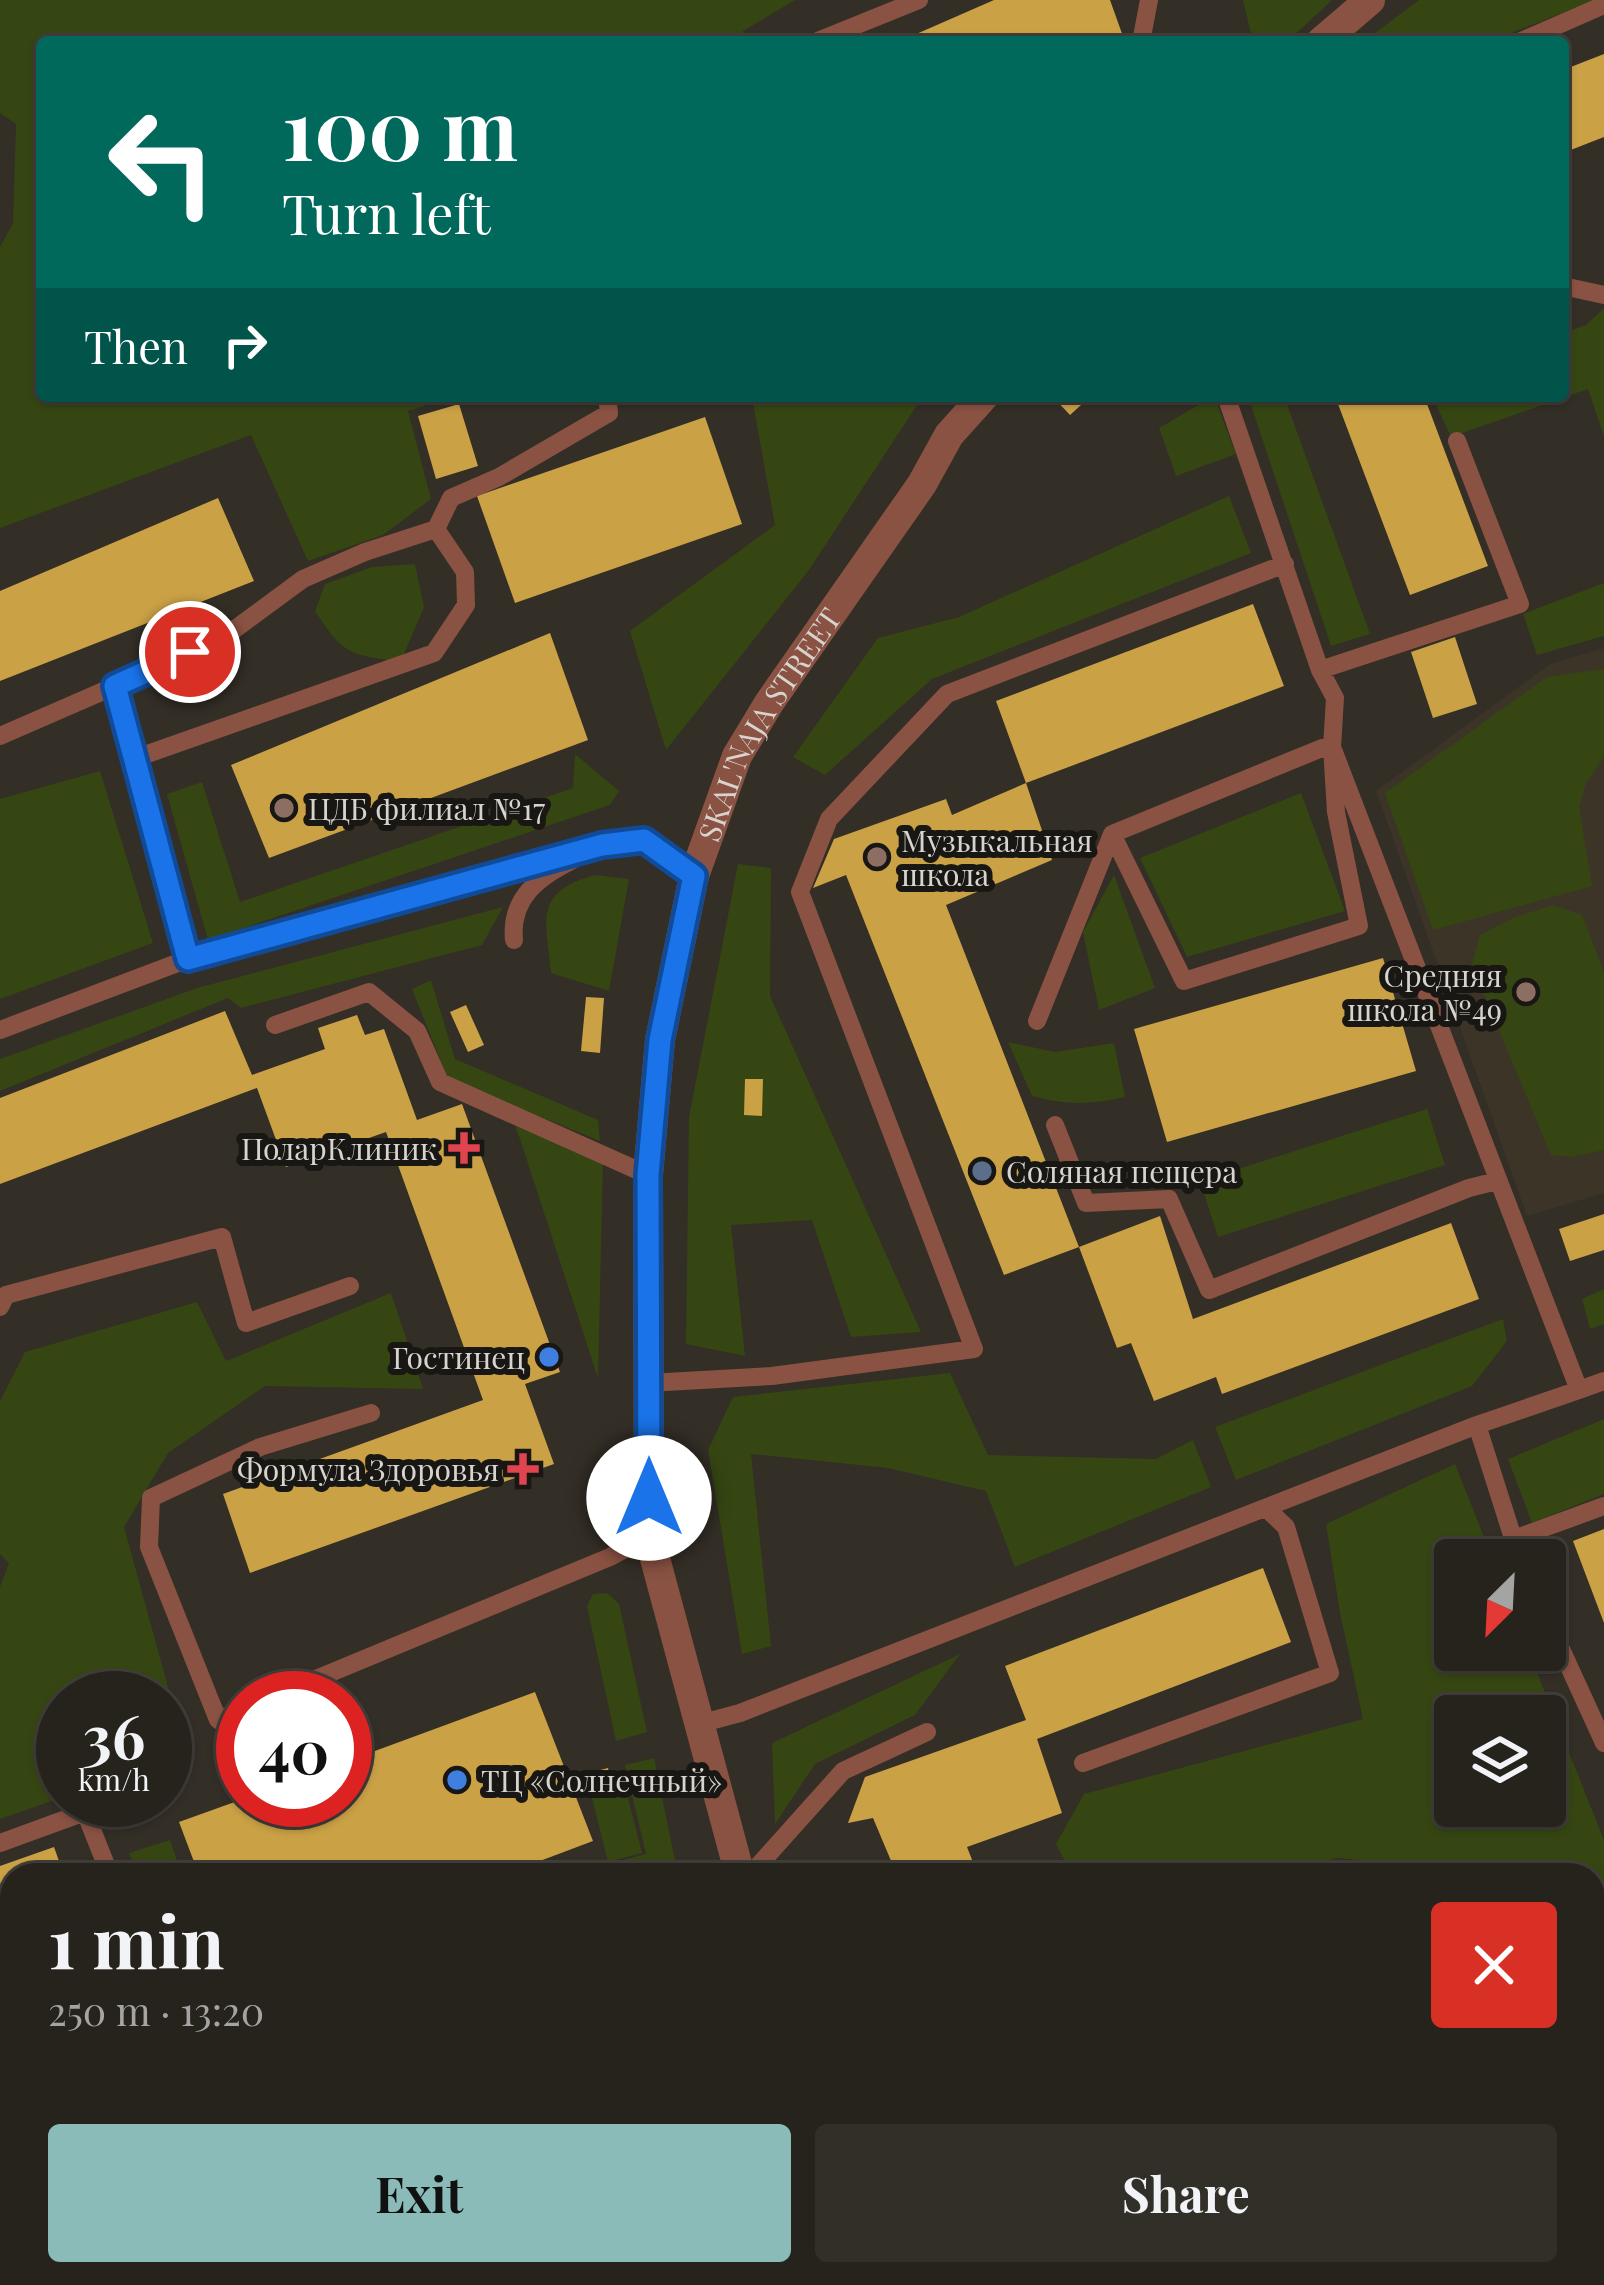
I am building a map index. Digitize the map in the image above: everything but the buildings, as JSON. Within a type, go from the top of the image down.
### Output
[{"type":"street","points":[[1332,36],[1370,0]]},
{"type":"street","name":"SKAL'NAJA STREET","points":[[737,1863],[649,1536],[648,1175],[660,1040],[694,876],[736,756],[922,484],[949,435],[979,402]]},
{"type":"lane","points":[[830,36],[919,0]]},
{"type":"lane","points":[[1142,36],[1149,0]]},
{"type":"lane","points":[[1533,36],[1604,5]]},
{"type":"lane","points":[[1569,287],[1604,295]]},
{"type":"lane","points":[[0,736],[227,635],[303,579],[436,529],[451,498],[500,477],[609,413],[608,402]]},
{"type":"lane","points":[[949,435],[957,402]]},
{"type":"lane","points":[[1112,834],[1184,981],[1359,926],[1336,812],[1335,698],[1320,670],[1228,402]]},
{"type":"lane","points":[[1320,670],[1520,604],[1457,441]]},
{"type":"lane","points":[[136,758],[434,653],[466,605],[465,572],[436,529]]},
{"type":"lane","points":[[648,1384],[772,1376],[974,1349],[800,892],[829,819],[946,694],[1285,564]]},
{"type":"lane","points":[[115,686],[188,959]]},
{"type":"lane","points":[[1037,1021],[1112,834],[1332,747]]},
{"type":"lane","points":[[1332,747],[1579,1390]]},
{"type":"lane","points":[[0,1030],[188,959],[602,845],[644,840],[694,876]]},
{"type":"lane","points":[[514,940],[512,920],[537,878],[602,845]]},
{"type":"lane","points":[[274,1024],[369,992],[417,1031],[440,1082],[648,1175]]},
{"type":"lane","points":[[1055,1125],[1086,1203],[1168,1199],[1209,1290],[1497,1181]]},
{"type":"lane","points":[[0,1306],[6,1295],[222,1237],[246,1323],[350,1286]]},
{"type":"lane","points":[[700,1724],[740,1713],[1478,1425],[1604,1381]]},
{"type":"lane","points":[[216,1715],[148,1547],[151,1498],[260,1447],[371,1413]]},
{"type":"lane","points":[[1478,1425],[1511,1539]]},
{"type":"lane","points":[[1514,1539],[1604,1506]]},
{"type":"lane","points":[[1083,1763],[1330,1673],[1286,1527],[1267,1509]]},
{"type":"lane","points":[[335,1671],[610,1557],[649,1536]]},
{"type":"lane","points":[[1566,1660],[1604,1742]]},
{"type":"lane","points":[[761,1863],[843,1771],[927,1732]]},
{"type":"lane","points":[[0,1843],[85,1812],[105,1863]]},
{"type":"shaded area","name":"Средняя школа №49","points":[[1604,648],[1604,1193],[1527,1216],[1376,791],[1550,664]]},
{"type":"green space","points":[[0,0],[795,0],[743,31],[743,36],[36,36],[36,402],[437,402],[408,411],[431,499],[383,535],[308,561],[251,435],[0,528],[0,247],[13,223],[16,124],[0,113]]},
{"type":"green space","points":[[1243,0],[1332,0],[1293,36],[1252,36]]},
{"type":"green space","points":[[1419,0],[1596,0],[1503,36],[1371,36]]},
{"type":"green space","points":[[1604,308],[1604,437],[1588,389],[1569,396],[1569,331],[1586,325]]},
{"type":"green space","points":[[919,402],[809,570],[666,750],[630,631],[775,525],[753,403]]},
{"type":"green space","points":[[1204,402],[1216,402],[1236,454],[1176,476],[1159,428]]},
{"type":"green space","points":[[1250,402],[1286,402],[1370,634],[1331,646]]},
{"type":"green space","points":[[1435,402],[1551,402],[1451,437]]},
{"type":"green space","points":[[1229,496],[1251,553],[932,679],[825,775],[793,757],[878,638],[959,617]]},
{"type":"green space","points":[[415,564],[424,607],[401,661],[349,650],[315,611],[325,584],[372,567]]},
{"type":"green space","points":[[1604,583],[1604,636],[1537,655],[1523,614]]},
{"type":"green space","points":[[1604,669],[1604,757],[1586,783],[1579,807],[1592,886],[1433,930],[1385,793],[1547,677]]},
{"type":"green space","points":[[575,754],[619,791],[610,805],[208,940],[167,794],[202,782],[240,902],[573,788]]},
{"type":"green space","points":[[100,771],[153,943],[0,999],[0,799]]},
{"type":"green space","points":[[1301,793],[1345,911],[1187,957],[1140,858]]},
{"type":"green space","points":[[738,864],[771,868],[770,996],[921,1332],[851,1337],[812,1220],[731,1225],[745,1356],[686,1344],[689,1117]]},
{"type":"green space","points":[[594,875],[629,879],[609,991],[551,973],[546,923],[552,900],[574,882]]},
{"type":"green space","points":[[1114,875],[1155,988],[1099,1010],[1083,932]]},
{"type":"green space","points":[[1553,905],[1582,915],[1604,972],[1604,1150],[1571,1157],[1551,1155],[1472,965],[1480,935]]},
{"type":"green space","points":[[503,907],[482,945],[241,1008],[228,998],[0,1091],[0,1059],[197,988]]},
{"type":"green space","points":[[431,980],[455,1059],[598,1120],[600,1141],[448,1079],[412,989]]},
{"type":"green space","points":[[1008,1042],[1055,1052],[1114,1043],[1125,1097],[1078,1103],[1032,1096]]},
{"type":"green space","points":[[1427,1109],[1445,1165],[1218,1237],[1200,1181]]},
{"type":"green space","points":[[515,1125],[603,1161],[598,1378],[520,1139]]},
{"type":"green space","points":[[1604,1289],[1604,1324],[1590,1329],[1582,1299]]},
{"type":"green space","points":[[391,1293],[423,1389],[265,1386],[168,1453],[124,1527],[164,1671],[36,1671],[36,1806],[0,1819],[0,1587],[9,1563],[0,1554],[0,1401],[25,1352],[197,1302],[226,1361]]},
{"type":"green space","points":[[1503,1319],[1507,1341],[1472,1386],[1236,1480],[1215,1427]]},
{"type":"green space","points":[[950,1373],[988,1455],[1156,1459],[1193,1440],[1211,1487],[1015,1567],[986,1491],[888,1468],[751,1454],[771,1646],[742,1654],[708,1450],[733,1397]]},
{"type":"green space","points":[[1604,1419],[1604,1494],[1532,1523],[1508,1459]]},
{"type":"green space","points":[[1455,1464],[1485,1539],[1434,1539],[1434,1671],[1536,1671],[1546,1695],[1434,1695],[1434,1827],[1566,1827],[1566,1745],[1604,1840],[1604,1863],[1397,1863],[1336,1858],[1323,1863],[1066,1863],[1056,1844],[1084,1794],[1363,1719],[1326,1524]]},
{"type":"green space","points":[[607,1593],[619,1604],[647,1732],[616,1741],[587,1606],[593,1594]]},
{"type":"green space","points":[[960,1654],[915,1715],[815,1764],[775,1824],[772,1743]]},
{"type":"green space","points":[[654,1758],[676,1863],[612,1863],[646,1854],[625,1765]]},
{"type":"green space","points":[[624,1782],[642,1853],[608,1862],[590,1790]]},
{"type":"green space","points":[[170,1840],[178,1863],[133,1863],[129,1853]]},
{"type":"place","name":"ЦДБ филиал №17","points":[[284,808]]},
{"type":"place","name":"Музыкальная школа","points":[[877,857]]},
{"type":"place","name":"Средняя школа №49","points":[[1526,992]]},
{"type":"place","name":"ПоларКлиник","points":[[464,1148]]},
{"type":"place","name":"Соляная пещера","points":[[982,1171]]},
{"type":"place","name":"Гостинец","points":[[549,1357]]},
{"type":"place","name":"Формула Здоровья","points":[[523,1469]]},
{"type":"place","name":"ТЦ «Солнечный»","points":[[457,1780]]},
{"type":"route","points":[[190,652],[115,686],[188,959],[602,845],[644,840],[694,876],[660,1040],[648,1175],[649,1498]]}]
